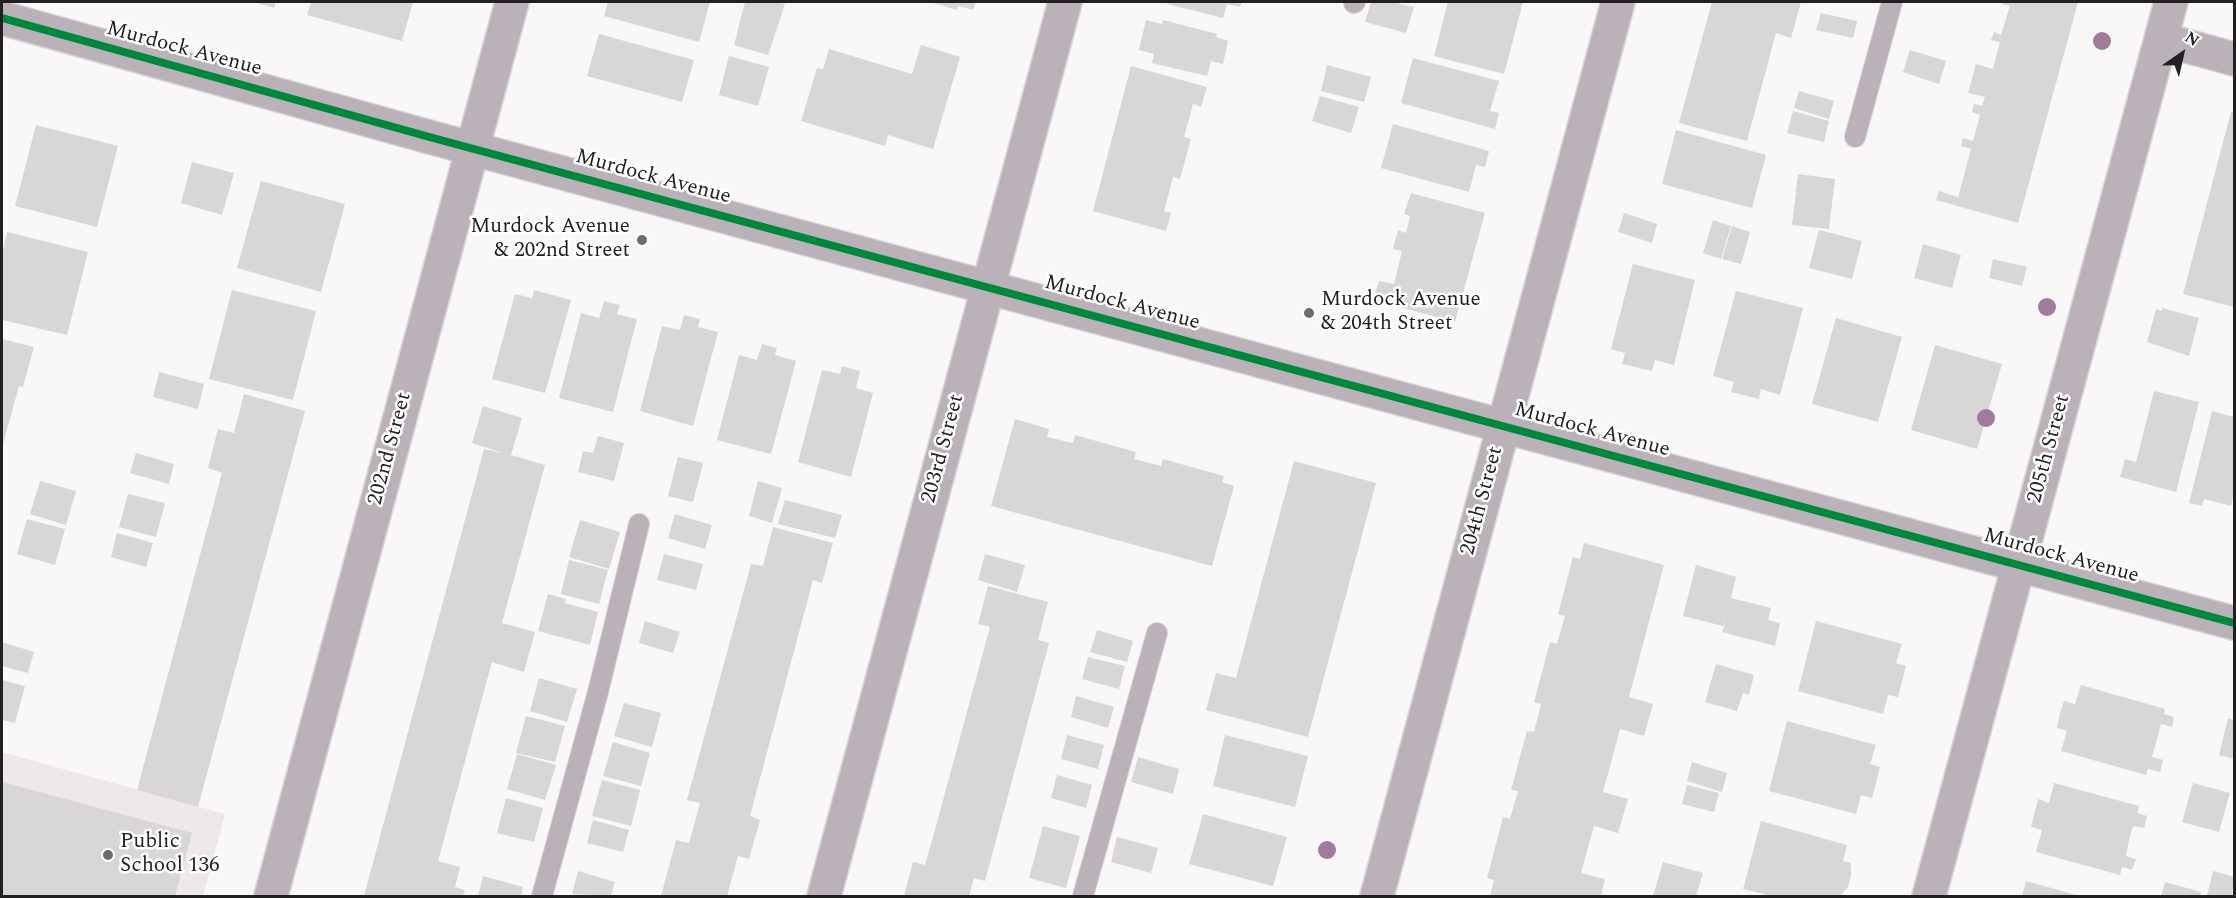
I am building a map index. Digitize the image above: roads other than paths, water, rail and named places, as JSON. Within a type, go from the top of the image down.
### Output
[{"type":"street","name":"202nd Street","points":[[271,897],[512,2]]},
{"type":"street","name":"203rd Street","points":[[824,897],[1065,2]]},
{"type":"street","name":"204th Street","points":[[1377,897],[1618,2]]},
{"type":"street","name":"205th Street","points":[[1929,897],[2171,2]]},
{"type":"street","name":"Murdock Avenue","points":[[2,18],[472,148],[2235,623]]},
{"type":"street","points":[[2161,39],[2235,59]]},
{"type":"lane","points":[[1855,137],[1892,2]]},
{"type":"lane","points":[[542,897],[598,692],[639,525]]},
{"type":"lane","points":[[1083,897],[1158,633]]},
{"type":"place","name":"Murdock Avenue & 202nd Street","points":[[642,240]]},
{"type":"place","name":"Murdock Avenue & 204th Street","points":[[1309,313]]},
{"type":"place","name":"Public School 136","points":[[108,855]]}]
